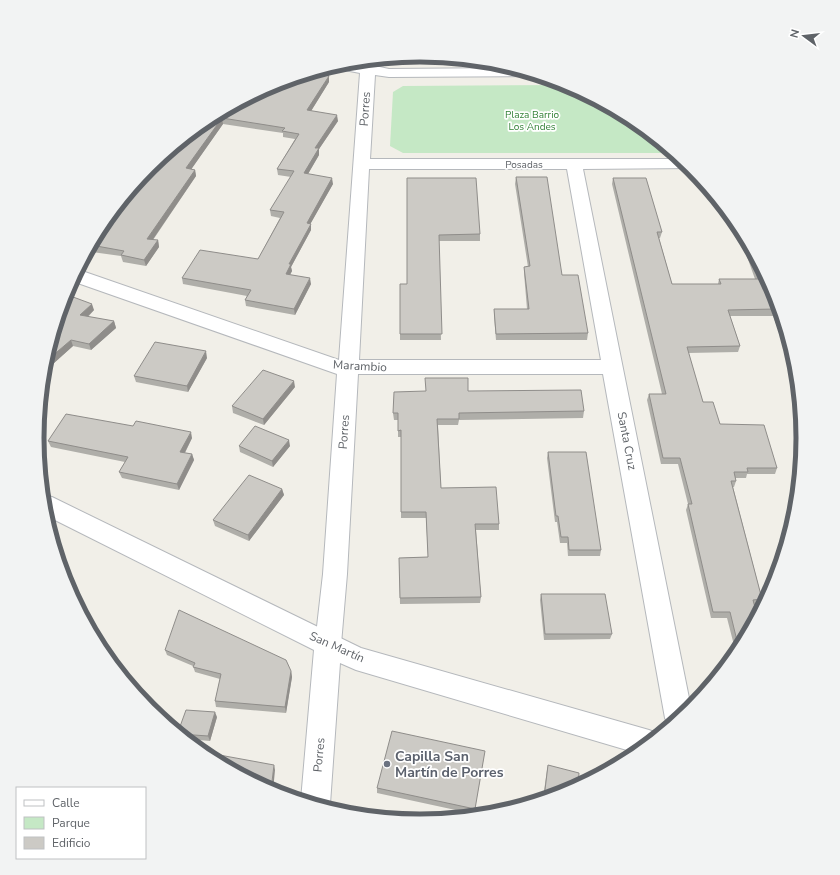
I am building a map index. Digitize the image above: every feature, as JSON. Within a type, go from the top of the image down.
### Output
[{"type":"street","points":[[368,65],[389,73],[508,72]]},
{"type":"street","name":"Porres","points":[[315,799],[348,367],[367,66]]},
{"type":"street","name":"Posadas","points":[[361,164],[678,164]]},
{"type":"street","name":"Santa Cruz","points":[[574,164],[678,711]]},
{"type":"street","name":"Marambio","points":[[80,277],[335,367],[613,368]]},
{"type":"street","name":"San Martín","points":[[50,507],[356,658],[642,741]]},
{"type":"green space","name":"Plaza Barrio Los Andes","points":[[552,85],[586,100],[608,112],[649,139],[666,153],[403,153],[390,146],[393,92],[403,86]]},
{"type":"building","points":[[322,74],[329,76],[307,110],[337,115],[315,148],[319,148],[304,173],[332,178],[307,223],[311,224],[289,264],[291,264],[286,274],[310,278],[294,309],[245,300],[251,290],[182,278],[200,250],[258,259],[284,212],[270,210],[294,171],[277,169],[299,134],[282,131],[285,128],[222,118],[254,100],[276,90]]},
{"type":"building","points":[[222,118],[186,168],[195,170],[147,239],[158,240],[144,260],[121,255],[124,251],[96,246],[122,209],[154,172],[191,139]]},
{"type":"building","points":[[516,177],[547,177],[562,275],[578,275],[588,333],[496,334],[494,309],[529,309],[524,267],[530,266]]},
{"type":"building","points":[[407,178],[476,178],[480,234],[439,235],[442,334],[400,334],[400,284],[407,284]]},
{"type":"building","points":[[613,178],[646,178],[662,232],[657,232],[672,284],[721,284],[719,279],[759,279],[754,266],[773,309],[728,310],[740,346],[687,347],[703,402],[713,402],[720,424],[764,425],[777,468],[747,468],[748,472],[734,472],[736,481],[731,481],[761,595],[759,599],[753,600],[755,608],[737,640],[730,612],[713,612],[688,504],[692,504],[680,458],[663,458],[649,394],[666,394]]},
{"type":"building","points":[[72,297],[92,304],[80,315],[114,321],[89,344],[71,340],[53,355],[64,317]]},
{"type":"building","points":[[155,342],[206,351],[187,386],[134,376]]},
{"type":"building","points":[[263,370],[294,381],[263,419],[232,406]]},
{"type":"building","points":[[425,378],[468,378],[468,391],[581,390],[584,411],[459,413],[459,419],[437,419],[441,488],[496,487],[499,524],[475,524],[481,597],[400,598],[399,558],[428,557],[426,512],[401,512],[401,430],[398,431],[398,413],[393,413],[394,392],[426,391]]},
{"type":"building","points":[[66,414],[133,426],[136,421],[191,432],[180,452],[192,454],[177,484],[119,472],[128,457],[48,441]]},
{"type":"building","points":[[255,426],[289,440],[272,461],[239,446]]},
{"type":"building","points":[[548,452],[586,452],[601,550],[569,550],[568,537],[561,537],[558,516],[556,516]]},
{"type":"building","points":[[249,475],[282,489],[248,535],[213,520]]},
{"type":"building","points":[[541,594],[605,594],[612,634],[545,634]]},
{"type":"building","points":[[179,610],[286,660],[291,671],[285,707],[215,701],[221,674],[193,667],[195,663],[165,650]]},
{"type":"building","points":[[186,710],[215,712],[208,736],[189,735],[180,727]]},
{"type":"building","points":[[392,731],[485,751],[475,809],[377,788]]},
{"type":"building","points":[[219,755],[274,765],[272,783],[254,775]]},
{"type":"building","points":[[548,765],[579,773],[579,778],[545,793]]},
{"type":"place","name":"Capilla San Martín de Porres","points":[[387,764]]}]
